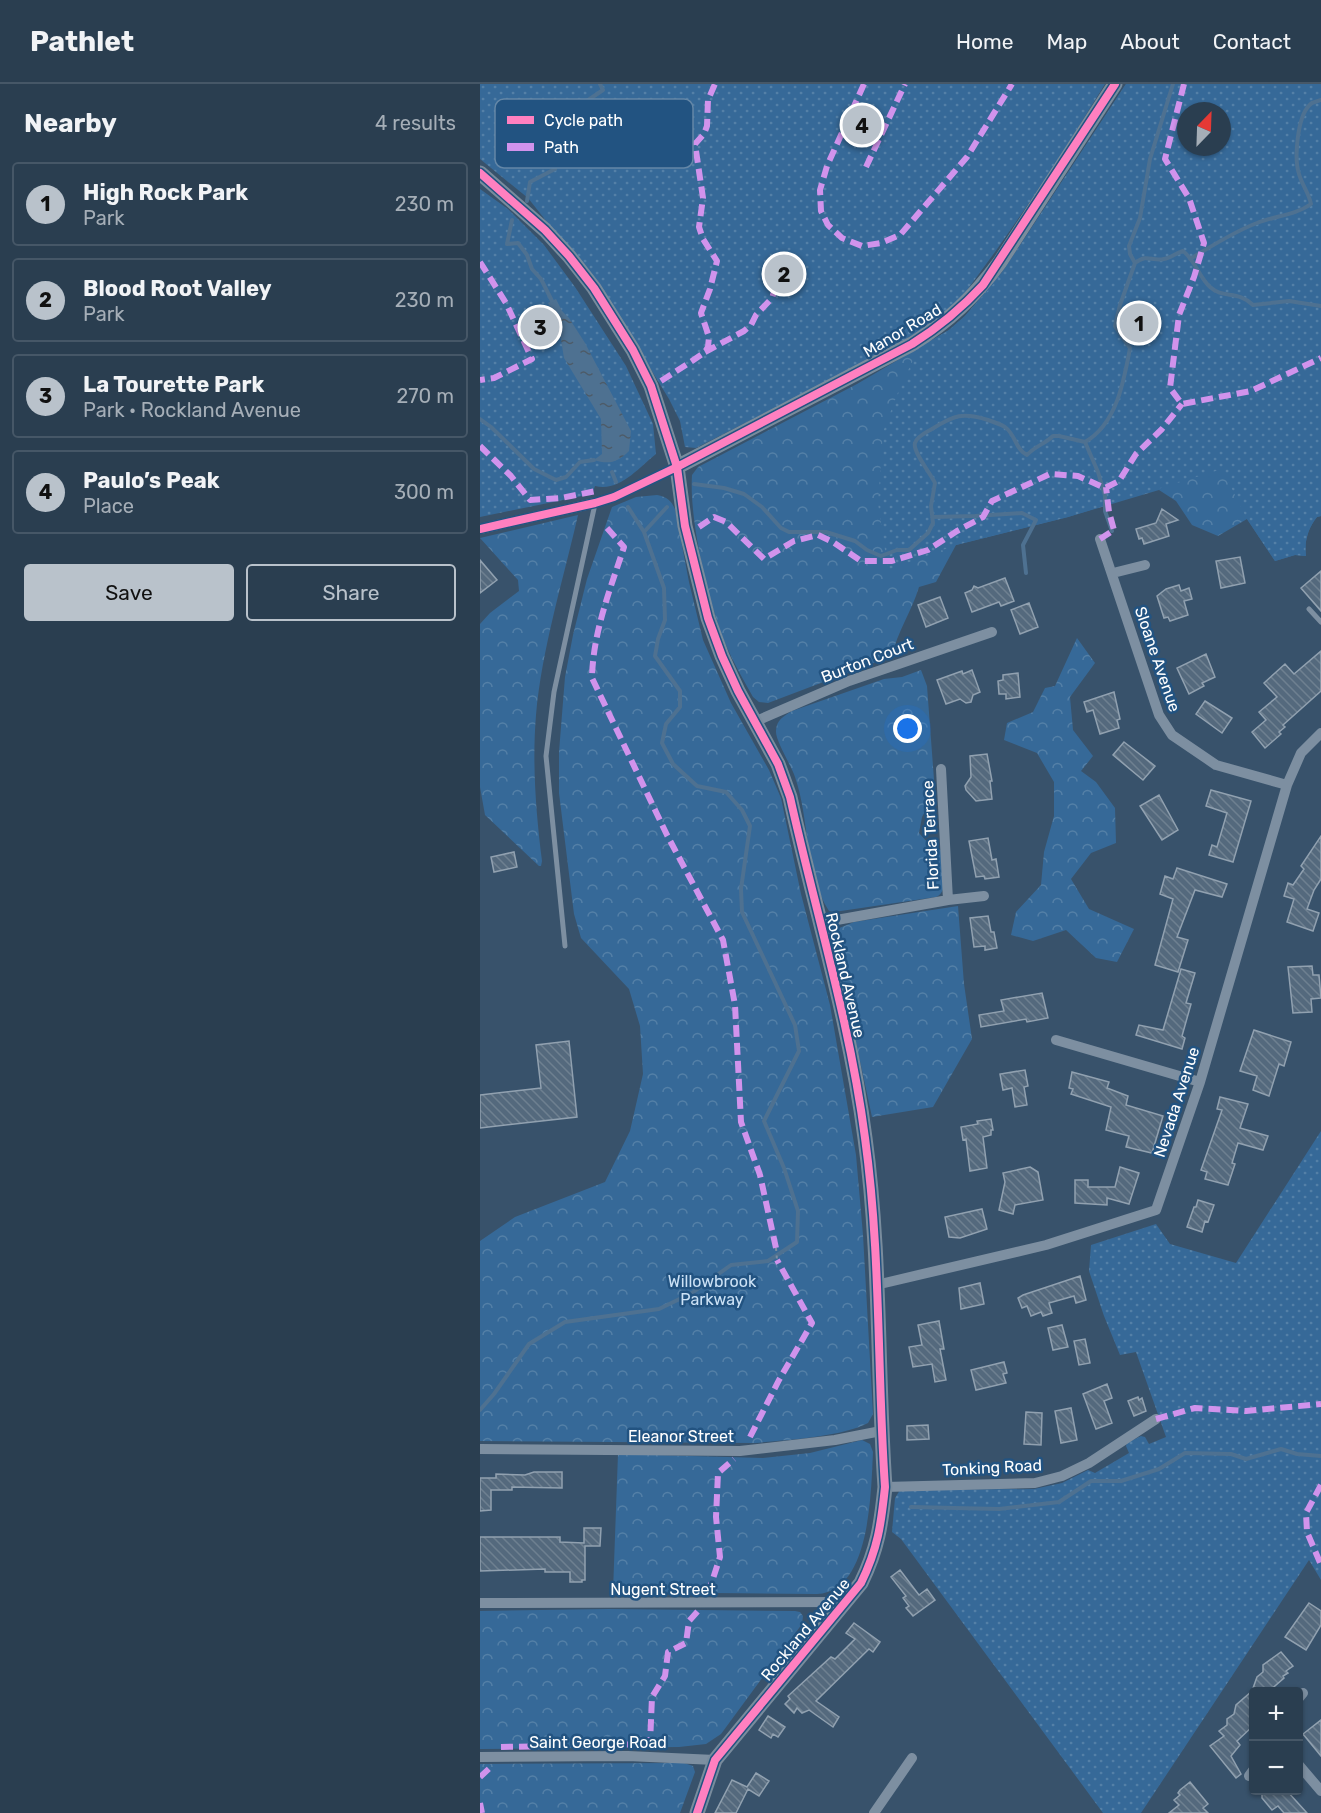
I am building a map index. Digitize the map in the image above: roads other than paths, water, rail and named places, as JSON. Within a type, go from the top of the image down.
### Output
[{"type":"street","name":"Manor Road","points":[[678,467],[912,344],[938,328],[961,308],[983,285],[999,262],[1115,84]]},
{"type":"street","name":"Rockland Avenue","points":[[480,173],[545,230],[569,256],[600,297],[633,350],[651,386],[678,467],[685,526],[708,618],[722,656],[754,722],[778,764],[790,797],[840,1003],[863,1124],[873,1213],[885,1487],[880,1530],[873,1558],[861,1583],[715,1760],[697,1813]]},
{"type":"street","points":[[480,529],[595,503],[614,497],[678,467]]},
{"type":"street","name":"Sloane Avenue","points":[[1100,539],[1159,715],[1172,735],[1216,765],[1287,785]]},
{"type":"street","points":[[1113,573],[1145,565]]},
{"type":"street","name":"Burton Court","points":[[754,722],[849,681],[992,632]]},
{"type":"street","name":"Nevada Avenue","points":[[876,1284],[1046,1245],[1156,1210],[1200,1082],[1287,785],[1301,753],[1321,733]]},
{"type":"street","name":"Florida Terrace","points":[[941,769],[948,900]]},
{"type":"street","name":"Florida Terrace","points":[[820,923],[948,900],[984,896]]},
{"type":"street","points":[[1056,1040],[1200,1082]]},
{"type":"street","name":"Tonking Road","points":[[885,1487],[1035,1483],[1062,1476],[1089,1463],[1156,1419]]},
{"type":"street","name":"Eleanor Street","points":[[480,1449],[747,1450],[836,1440],[881,1431]]},
{"type":"street","name":"Nugent Street","points":[[480,1603],[846,1602]]},
{"type":"street","name":"Saint George Road","points":[[480,1756],[686,1757],[715,1760]]},
{"type":"street","points":[[874,1813],[912,1758]]},
{"type":"street","points":[[1303,1769],[1321,1791]]},
{"type":"lane","points":[[565,946],[546,756],[554,692],[595,503]]},
{"type":"lane","points":[[1310,609],[1321,622]]},
{"type":"water","points":[[556,299],[585,343],[631,431],[629,451],[613,462],[594,460],[602,454],[601,419],[564,358],[558,321],[548,303]]},
{"type":"waterway","points":[[590,99],[603,90],[600,84]]},
{"type":"waterway","points":[[1135,263],[1129,246],[1140,218],[1150,159],[1173,84]]},
{"type":"waterway","points":[[1190,259],[1248,227],[1299,211],[1311,204],[1300,178],[1298,136],[1307,108],[1312,103],[1321,100]]},
{"type":"waterway","points":[[527,201],[530,182],[555,168]]},
{"type":"waterway","points":[[512,220],[507,244],[518,243],[552,301]]},
{"type":"waterway","points":[[694,484],[724,488],[744,494],[762,507],[781,528],[789,532],[826,532],[855,541],[881,556],[897,550],[909,550],[928,533],[933,523],[931,506],[935,483],[915,447],[916,441],[922,434],[953,418],[972,416],[1005,427],[1027,455],[1053,436],[1085,442],[1105,424],[1122,387],[1130,348],[1115,326],[1135,263],[1139,260],[1169,258],[1183,251],[1191,259],[1206,283],[1220,293],[1242,298],[1253,305],[1289,301],[1321,306]]},
{"type":"waterway","points":[[480,419],[534,469],[556,480],[566,477],[580,462],[594,460]]},
{"type":"waterway","points":[[1085,442],[1098,472],[1105,496],[1105,511],[1112,531]]},
{"type":"waterway","points":[[612,472],[616,482]]},
{"type":"waterway","points":[[480,1410],[529,1344],[565,1322],[659,1309],[692,1293],[731,1265],[768,1261],[797,1242],[798,1211],[784,1168],[764,1121],[799,1051],[795,1025],[742,912],[741,889],[750,826],[742,810],[726,792],[697,786],[673,764],[662,743],[666,724],[680,707],[680,691],[655,656],[665,620],[664,588],[644,532],[628,507]]},
{"type":"waterway","points":[[644,532],[667,507]]},
{"type":"waterway","points":[[932,517],[1022,513],[1036,520],[1023,545],[1026,573]]},
{"type":"waterway","points":[[911,1507],[999,1509],[1059,1502],[1091,1481],[1121,1481],[1159,1469],[1185,1453],[1231,1454],[1246,1459],[1281,1449],[1297,1454],[1321,1456]]},
{"type":"place","name":"Paulo’s Peak","points":[[862,125]]},
{"type":"place","name":"Blood Root Valley","points":[[784,274]]},
{"type":"place","name":"High Rock Park","points":[[1139,323]]},
{"type":"place","name":"La Tourette Park","points":[[540,327]]},
{"type":"park label","name":"Willowbrook Parkway","points":[[712,1290]]}]
